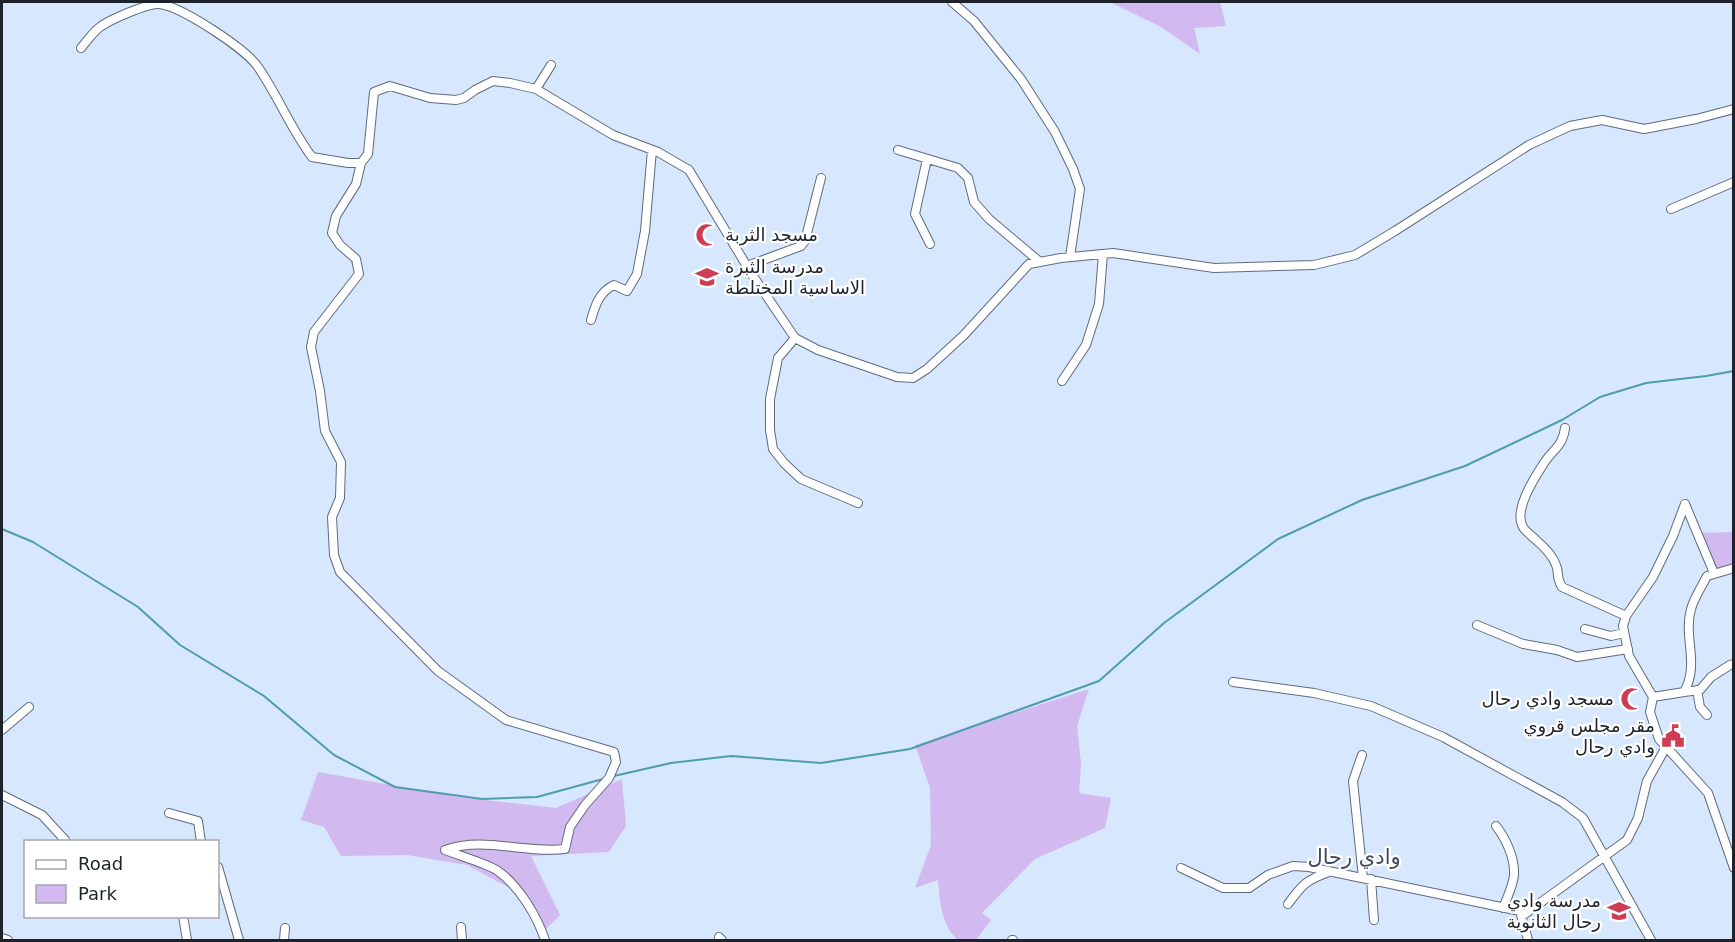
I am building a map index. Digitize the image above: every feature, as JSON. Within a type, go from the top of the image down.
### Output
[{"type":"street","points":[[952,2],[974,21],[1021,79],[1055,132],[1073,169],[1080,189],[1070,257]]},
{"type":"street","points":[[81,48],[100,27],[138,9],[159,4],[175,10],[222,34],[257,65],[300,142],[312,157],[348,163],[361,162]]},
{"type":"street","points":[[536,89],[551,65]]},
{"type":"street","points":[[545,940],[524,897],[497,870],[445,850],[458,846],[500,845],[551,851],[565,849],[570,827],[585,805],[609,778],[616,762],[614,752],[506,720],[438,671],[340,572],[334,555],[332,517],[340,498],[341,462],[325,431],[311,347],[314,333],[359,274],[356,259],[340,245],[332,233],[336,216],[356,184],[361,162],[368,154],[374,92],[390,86],[430,98],[456,100],[464,98],[493,81],[510,83],[536,89],[613,135],[652,150],[689,170],[747,266],[795,338],[818,350],[881,372],[897,377],[913,378],[927,369],[964,335],[1029,264],[1113,253],[1214,268],[1314,265],[1354,255],[1529,145],[1570,126],[1602,120],[1644,129],[1734,109]]},
{"type":"street","points":[[591,320],[595,303],[606,288],[614,285],[627,291],[637,274],[645,231],[652,150]]},
{"type":"street","points":[[898,150],[958,168],[968,178],[974,202],[988,219],[1040,262]]},
{"type":"street","points":[[927,159],[915,214],[930,244]]},
{"type":"street","points":[[747,266],[801,246],[805,241],[821,178]]},
{"type":"street","points":[[1671,209],[1734,182]]},
{"type":"street","points":[[1062,381],[1086,345],[1099,304],[1103,254]]},
{"type":"street","points":[[795,338],[778,358],[770,399],[772,449],[801,478],[858,503]]},
{"type":"street","points":[[1565,428],[1564,438],[1546,460],[1520,510],[1522,526],[1542,546],[1557,566],[1557,578],[1562,587],[1626,616]]},
{"type":"street","points":[[1714,573],[1685,504],[1653,577],[1626,616],[1623,626],[1629,656],[1653,697],[1650,712],[1659,739],[1708,793],[1730,846],[1734,868]]},
{"type":"street","points":[[1684,692],[1690,681],[1692,658],[1689,631],[1690,610],[1707,576],[1734,568]]},
{"type":"street","points":[[1477,625],[1523,644],[1557,650],[1577,657],[1628,649]]},
{"type":"street","points":[[1585,629],[1611,636],[1624,633]]},
{"type":"street","points":[[1653,697],[1700,690],[1715,675],[1734,664]]},
{"type":"street","points":[[1233,682],[1314,693],[1371,706],[1443,737],[1562,802],[1583,818],[1651,940]]},
{"type":"street","points":[[1697,690],[1700,707],[1707,715]]},
{"type":"street","points":[[2,730],[29,707]]},
{"type":"street","points":[[1522,916],[1627,840],[1638,818],[1647,782],[1666,747]]},
{"type":"street","points":[[1362,755],[1353,780],[1374,920]]},
{"type":"street","points":[[2,795],[42,814],[64,840]]},
{"type":"street","points":[[169,813],[198,820],[201,840]]},
{"type":"street","points":[[1496,826],[1510,850],[1514,875],[1503,908]]},
{"type":"street","points":[[1181,868],[1222,888],[1249,888],[1268,875],[1293,866],[1331,871],[1520,911],[1528,940]]},
{"type":"street","points":[[219,870],[239,940]]},
{"type":"street","points":[[1288,904],[1301,886],[1331,871]]},
{"type":"street","points":[[183,918],[187,940]]},
{"type":"street","points":[[461,927],[462,940]]},
{"type":"street","points":[[284,940],[285,928]]},
{"type":"street","points":[[2,938],[8,940]]},
{"type":"green space","points":[[1110,2],[1220,2],[1226,26],[1194,28],[1200,54],[1161,27]]},
{"type":"green space","points":[[1733,532],[1733,565],[1711,570],[1698,533]]},
{"type":"green space","points":[[1089,689],[1077,726],[1081,764],[1079,793],[1111,798],[1105,828],[1035,859],[982,913],[991,920],[976,940],[958,940],[945,920],[938,880],[915,888],[931,845],[930,788],[915,745]]},
{"type":"green space","points":[[318,772],[458,797],[556,808],[622,779],[626,826],[609,852],[531,856],[560,915],[545,930],[515,891],[467,865],[407,855],[341,856],[324,827],[301,820]]},
{"type":"waterway","points":[[614,776],[671,763],[731,756],[821,763],[910,749],[1099,681],[1164,623],[1278,539],[1362,500],[1465,466],[1562,420],[1600,397],[1646,383],[1734,371]]},
{"type":"waterway","points":[[2,529],[33,542],[138,607],[180,645],[264,696],[334,755],[395,787],[482,799],[537,797],[603,779]]},
{"type":"place","name":"مسجد الثربة","points":[[707,235]]},
{"type":"place","name":"مدرسة الثبرة الاساسية المختلطة","points":[[707,277]]},
{"type":"place","name":"مسجد وادي رحال","points":[[1632,699]]},
{"type":"place","name":"مقر مجلس قروي وادي رحال","points":[[1673,736]]},
{"type":"place","name":"مدرسة وادي رحال الثانوية","points":[[1619,911]]},
{"type":"district","name":"وادي رحال","points":[[1354,857]]}]
